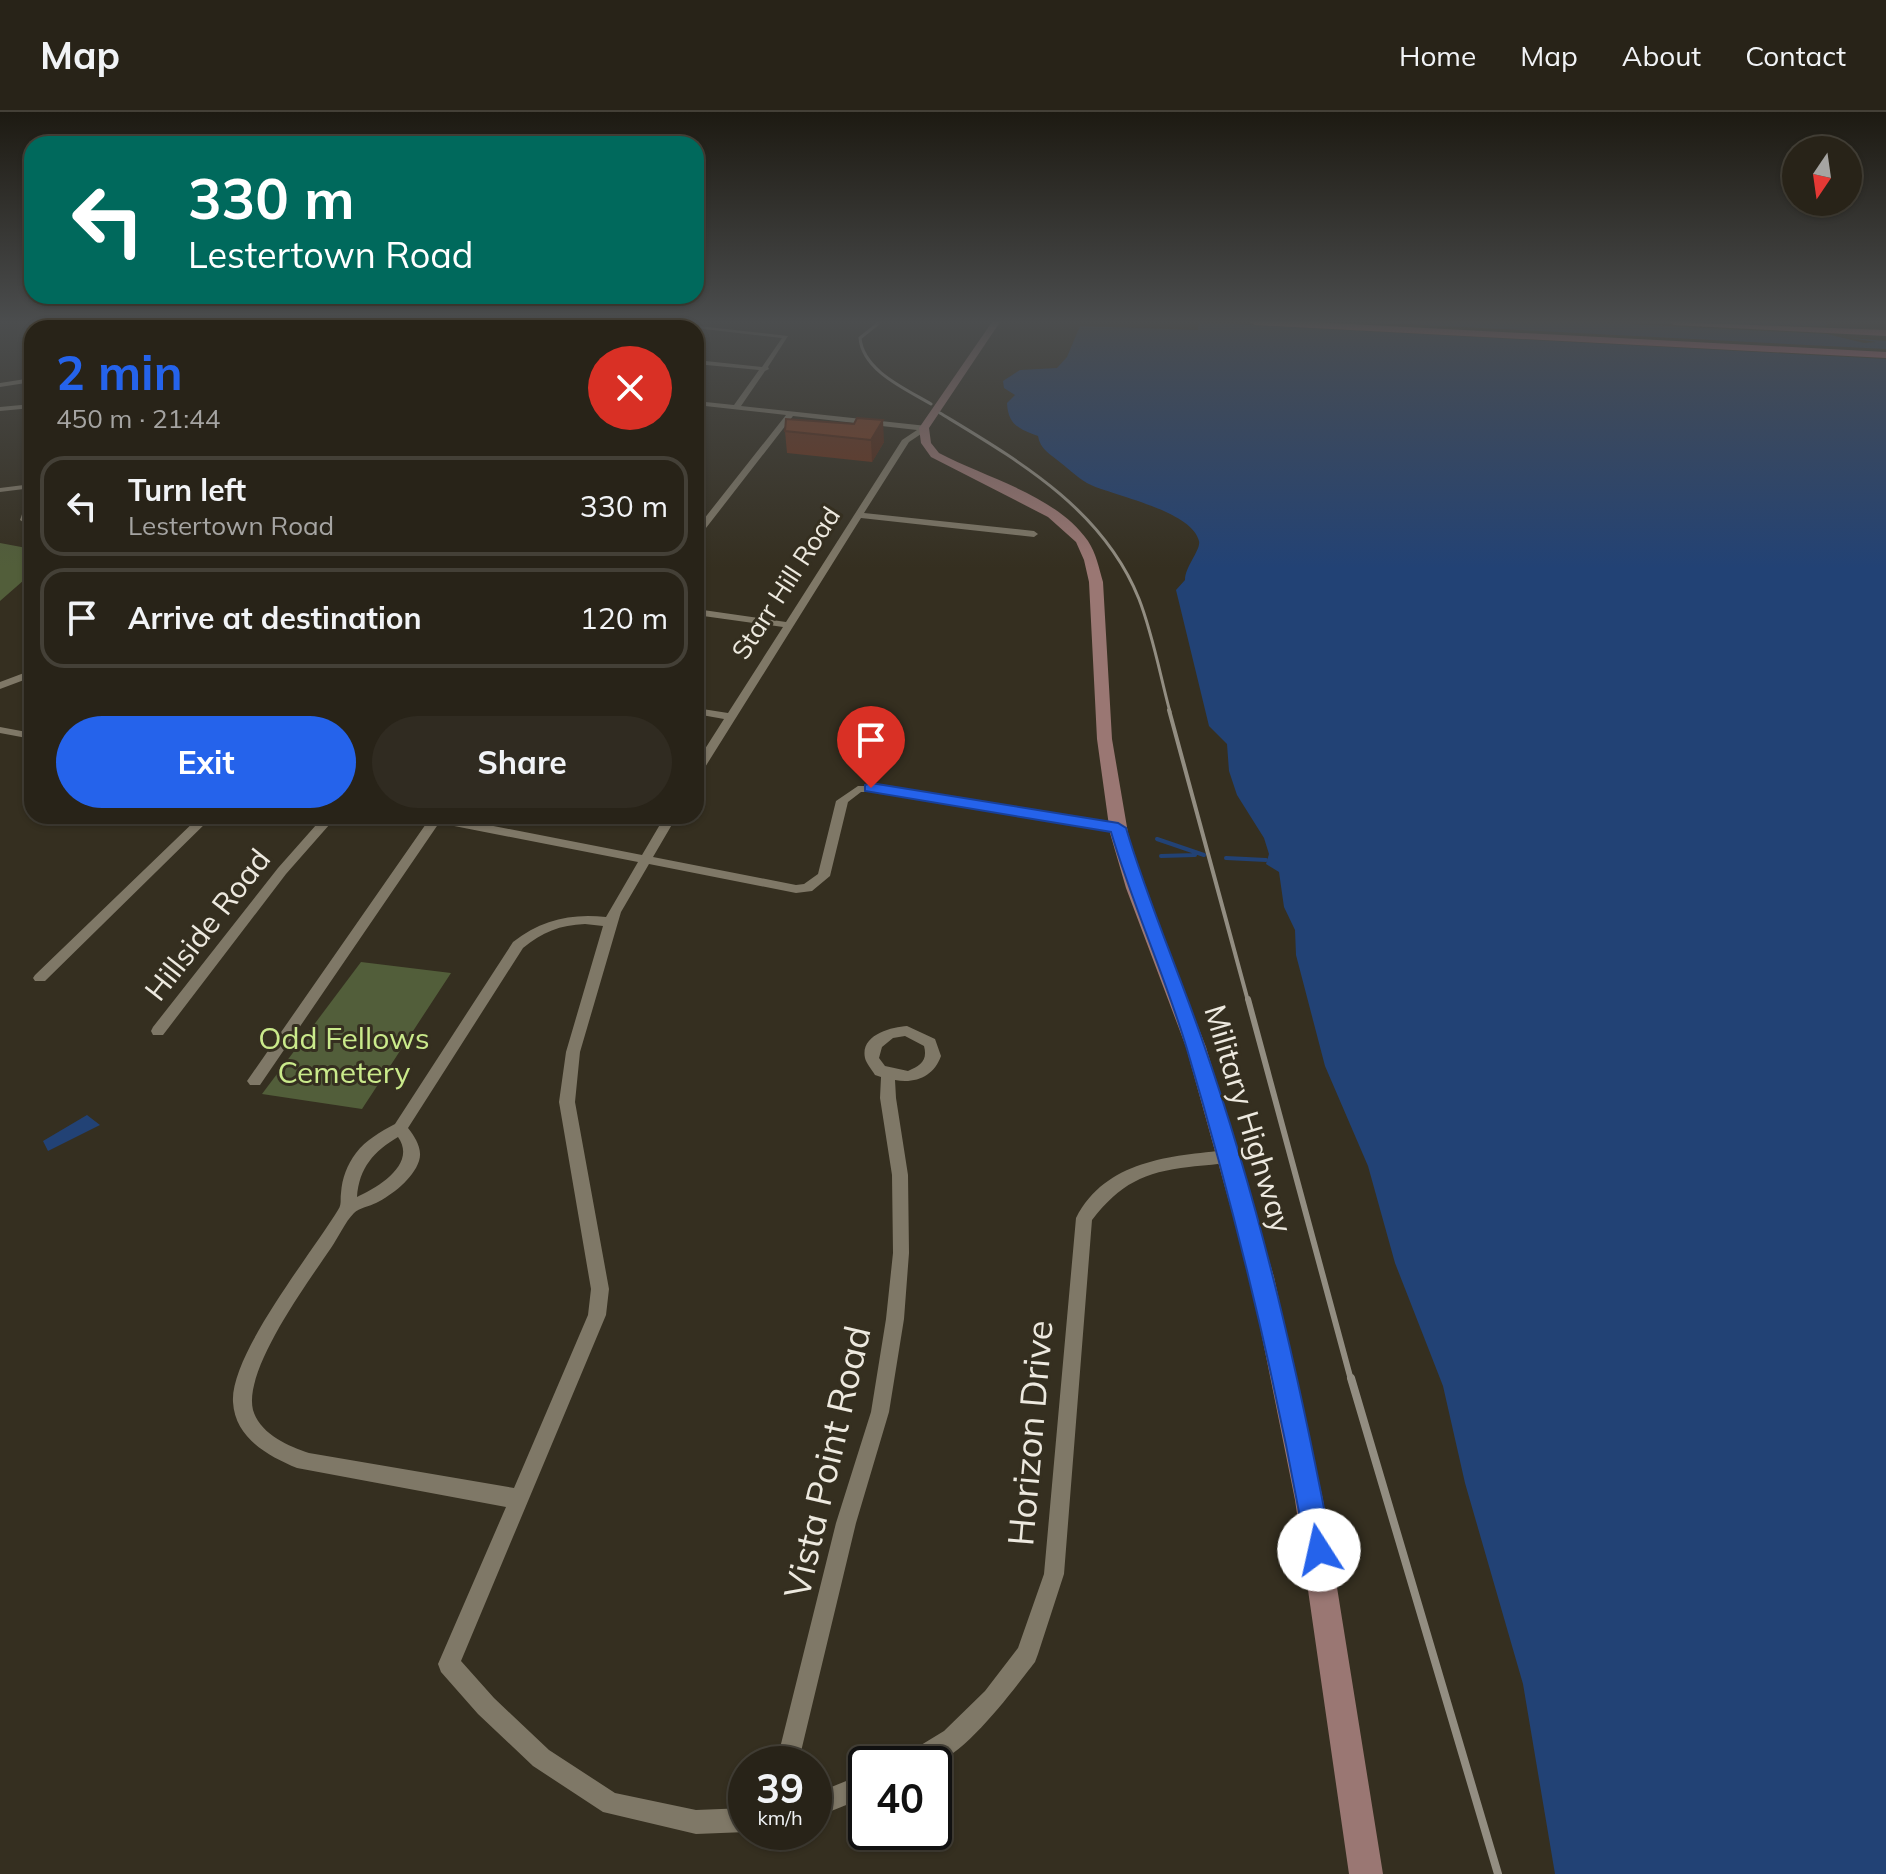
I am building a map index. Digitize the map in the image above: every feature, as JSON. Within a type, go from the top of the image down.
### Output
[{"type":"street","points":[[706,404],[791,414],[928,422],[939,404]]},
{"type":"street","points":[[736,408],[739,404]]},
{"type":"street","points":[[0,409],[24,407]]},
{"type":"street","points":[[704,525],[791,414]]},
{"type":"street","name":"Starr Hill Road","points":[[704,758],[906,440],[928,422]]},
{"type":"street","name":"Military Highway","points":[[928,422],[926,443],[935,455],[1035,506],[1064,524],[1084,543],[1096,582],[1103,724],[1118,828],[1137,893],[1195,1045],[1262,1277],[1303,1463],[1329,1608],[1366,1874]]},
{"type":"street","points":[[0,490],[24,487]]},
{"type":"street","points":[[860,515],[1034,534]]},
{"type":"street","points":[[704,613],[789,625]]},
{"type":"street","points":[[0,686],[24,676]]},
{"type":"street","points":[[704,712],[729,716]]},
{"type":"street","points":[[0,730],[24,734]]},
{"type":"street","points":[[463,824],[782,888],[807,888],[824,876],[842,801],[858,789],[871,788],[1118,828]]},
{"type":"street","points":[[40,978],[199,824]]},
{"type":"street","name":"Hillside Road","points":[[158,1031],[282,871],[324,824]]},
{"type":"street","points":[[255,1081],[424,824]]},
{"type":"street","points":[[666,824],[610,922],[573,1052],[567,1102],[600,1289],[597,1315],[449,1664],[486,1706],[541,1758],[611,1804],[696,1822],[728,1821]]},
{"type":"street","points":[[518,1499],[309,1462],[277,1453],[250,1426],[241,1399],[250,1362],[349,1207],[348,1185],[356,1162],[375,1142],[400,1128],[518,945],[530,934],[559,922],[581,918],[610,922]]},
{"type":"street","name":"Vista Point Road","points":[[791,1746],[846,1523],[880,1412],[895,1319],[901,1253],[900,1175],[888,1098],[888,1075]]},
{"type":"street","points":[[349,1207],[374,1198],[398,1182],[412,1159],[410,1142],[400,1128]]},
{"type":"street","name":"Horizon Drive","points":[[941,1746],[952,1739],[993,1699],[1027,1654],[1054,1574],[1084,1218],[1102,1192],[1131,1173],[1161,1164],[1228,1156]]},
{"type":"green space","points":[[0,543],[24,548],[24,580],[0,601]]},
{"type":"green space","name":"Odd Fellows Cemetery","points":[[361,962],[451,973],[362,1109],[262,1094]]},
{"type":"water","points":[[1007,404],[1886,404],[1886,1874],[1555,1874],[1523,1684],[1465,1483],[1443,1386],[1395,1263],[1368,1166],[1325,1066],[1296,955],[1295,930],[1284,907],[1279,872],[1266,864],[1269,854],[1264,838],[1237,795],[1229,771],[1227,744],[1209,726],[1176,590],[1185,580],[1199,541],[1193,530],[1168,513],[1083,480],[1046,451],[1038,436],[1016,425]]},
{"type":"water","points":[[87,1115],[100,1125],[48,1151],[43,1141]]},
{"type":"building","points":[[857,418],[883,420],[871,440],[785,431],[786,419],[854,424]]},
{"type":"waterway","points":[[1157,839],[1204,855]]},
{"type":"waterway","points":[[1161,856],[1195,855]]},
{"type":"waterway","points":[[1226,858],[1266,860]]},
{"type":"railway","points":[[940,413],[1056,490],[1104,539],[1139,599],[1170,712]]},
{"type":"railway","points":[[1169,710],[1248,1001]]},
{"type":"railway","points":[[1248,999],[1351,1380]]},
{"type":"railway","points":[[1351,1378],[1498,1874]]},
{"type":"route","points":[[871,788],[1118,828],[1137,893],[1195,1045],[1262,1277],[1319,1550]]}]
